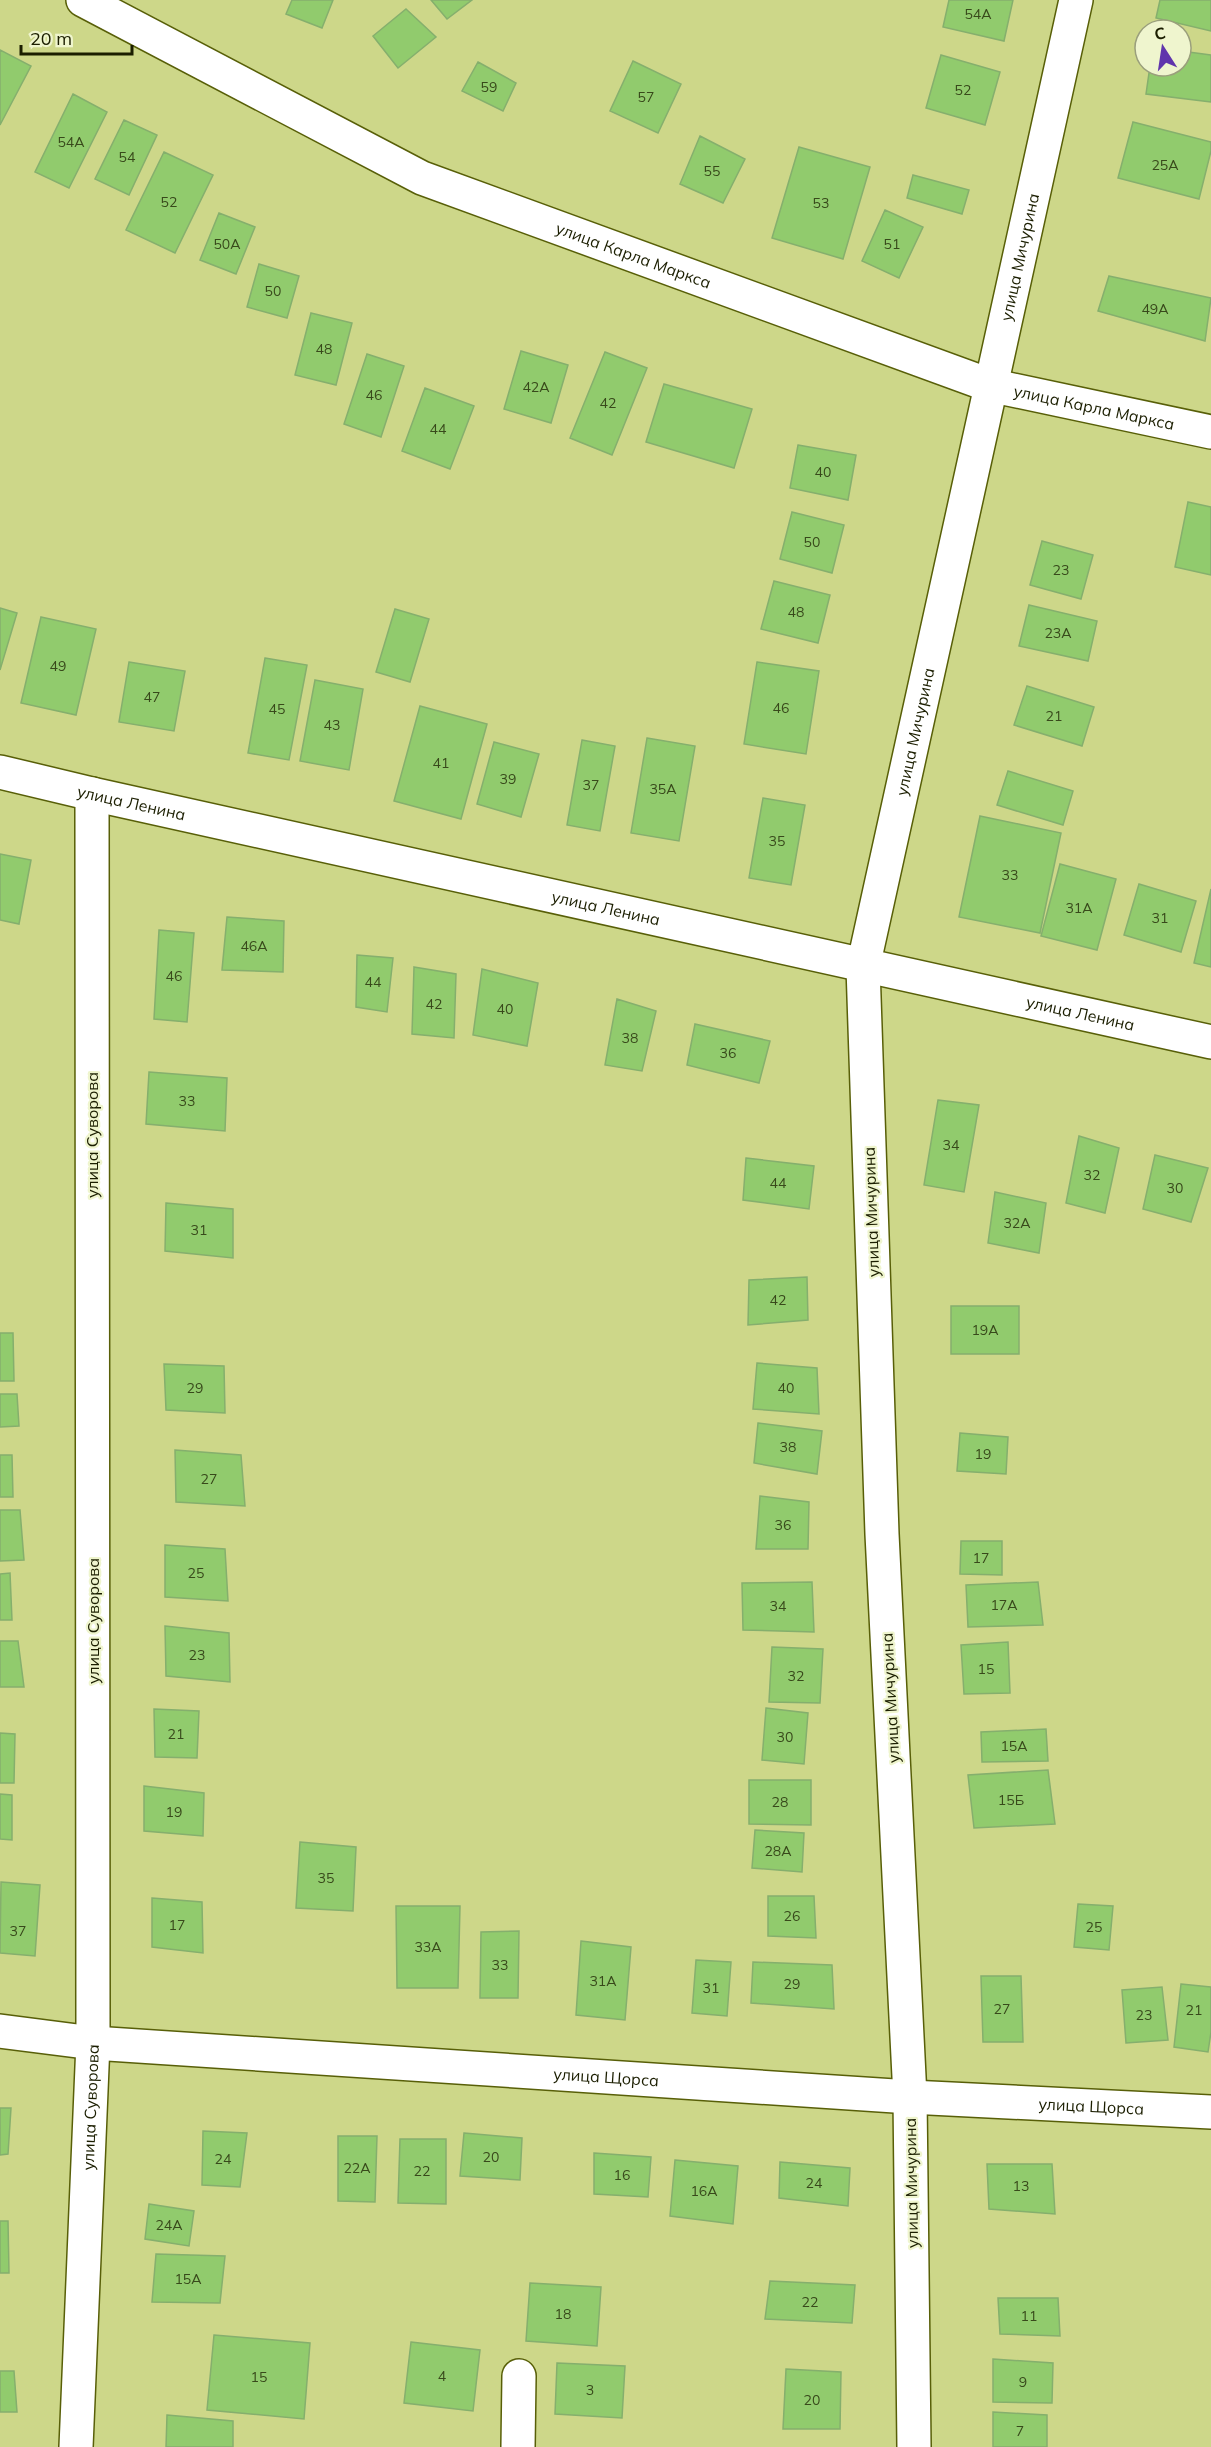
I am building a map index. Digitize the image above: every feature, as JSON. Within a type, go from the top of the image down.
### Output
[{"type":"street","name":"улица Карла Маркса","points":[[83,0],[422,178],[989,385],[1211,432]]},
{"type":"street","name":"улица Мичурина","points":[[914,2447],[910,2097],[882,1534],[863,967],[989,385],[1076,0]]},
{"type":"street","name":"улица Ленина","points":[[0,772],[863,967],[1211,1042]]},
{"type":"street","name":"улица Суворова","points":[[76,2447],[93,2043],[92,794]]},
{"type":"street","name":"улица Щорса","points":[[0,2031],[93,2043],[910,2097],[1211,2112]]},
{"type":"street","points":[[518,2447],[519,2376]]},
{"type":"building","points":[[292,0],[333,0],[322,28],[286,14]]},
{"type":"building","points":[[431,0],[472,0],[447,19]]},
{"type":"building","points":[[949,0],[1013,0],[1004,41],[943,27]]},
{"type":"building","points":[[1160,0],[1211,0],[1211,31],[1193,27],[1193,18],[1156,18]]},
{"type":"building","points":[[406,9],[436,37],[398,68],[373,36]]},
{"type":"building","points":[[0,50],[31,66],[0,125]]},
{"type":"building","points":[[1193,53],[1211,55],[1211,102],[1146,94],[1148,78],[1193,78]]},
{"type":"building","points":[[941,55],[1000,72],[985,125],[926,108]]},
{"type":"building","points":[[633,61],[681,84],[658,133],[610,111]]},
{"type":"building","points":[[478,62],[516,83],[503,111],[462,91]]},
{"type":"building","points":[[73,94],[107,112],[69,188],[35,172]]},
{"type":"building","points":[[124,120],[157,135],[129,195],[95,179]]},
{"type":"building","points":[[1133,122],[1211,142],[1211,151],[1199,199],[1118,178]]},
{"type":"building","points":[[700,136],[745,159],[723,203],[680,184]]},
{"type":"building","points":[[799,147],[870,167],[843,259],[772,238]]},
{"type":"building","points":[[164,152],[213,175],[175,253],[126,230]]},
{"type":"building","points":[[913,175],[969,190],[962,214],[907,198]]},
{"type":"building","points":[[885,210],[923,227],[899,278],[862,261]]},
{"type":"building","points":[[219,213],[255,227],[236,274],[200,260]]},
{"type":"building","points":[[259,264],[299,276],[287,318],[247,307]]},
{"type":"building","points":[[1109,276],[1211,298],[1205,341],[1098,311]]},
{"type":"building","points":[[311,313],[352,323],[336,385],[295,375]]},
{"type":"building","points":[[521,351],[568,365],[551,423],[504,409]]},
{"type":"building","points":[[605,352],[647,368],[612,455],[570,438]]},
{"type":"building","points":[[367,354],[404,366],[381,437],[344,424]]},
{"type":"building","points":[[664,384],[752,409],[734,468],[646,442]]},
{"type":"building","points":[[425,388],[474,406],[450,469],[402,451]]},
{"type":"building","points":[[798,445],[856,455],[848,500],[790,488]]},
{"type":"building","points":[[1188,502],[1211,507],[1211,575],[1175,567]]},
{"type":"building","points":[[792,512],[844,525],[832,573],[780,559]]},
{"type":"building","points":[[1042,541],[1093,555],[1081,599],[1030,585]]},
{"type":"building","points":[[774,581],[830,595],[818,643],[761,629]]},
{"type":"building","points":[[1029,605],[1097,621],[1088,661],[1019,646]]},
{"type":"building","points":[[0,608],[17,613],[0,670]]},
{"type":"building","points":[[395,609],[429,619],[410,682],[376,672]]},
{"type":"building","points":[[41,617],[96,629],[76,715],[21,703]]},
{"type":"building","points":[[265,658],[307,665],[289,760],[248,753]]},
{"type":"building","points":[[129,662],[185,671],[174,731],[119,722]]},
{"type":"building","points":[[757,662],[819,671],[806,754],[744,744]]},
{"type":"building","points":[[315,680],[363,689],[349,770],[300,761]]},
{"type":"building","points":[[1027,686],[1094,707],[1082,746],[1014,725]]},
{"type":"building","points":[[420,706],[487,724],[461,819],[394,801]]},
{"type":"building","points":[[647,738],[695,746],[679,841],[631,833]]},
{"type":"building","points":[[582,740],[615,746],[600,831],[567,825]]},
{"type":"building","points":[[494,742],[539,754],[521,817],[477,804]]},
{"type":"building","points":[[1008,771],[1073,791],[1063,825],[997,805]]},
{"type":"building","points":[[763,798],[805,805],[791,885],[749,878]]},
{"type":"building","points":[[980,816],[1061,833],[1040,933],[959,917]]},
{"type":"building","points":[[0,854],[31,860],[19,924],[0,920]]},
{"type":"building","points":[[1060,864],[1116,879],[1097,950],[1041,936]]},
{"type":"building","points":[[1139,884],[1196,901],[1181,952],[1124,935]]},
{"type":"building","points":[[1211,889],[1211,967],[1194,963]]},
{"type":"building","points":[[227,917],[284,921],[283,972],[222,970]]},
{"type":"building","points":[[159,930],[194,933],[187,1022],[154,1019]]},
{"type":"building","points":[[357,955],[393,958],[387,1012],[356,1007]]},
{"type":"building","points":[[414,967],[456,974],[454,1038],[412,1034]]},
{"type":"building","points":[[482,969],[538,983],[527,1046],[473,1035]]},
{"type":"building","points":[[617,999],[656,1011],[642,1071],[605,1065]]},
{"type":"building","points":[[695,1024],[770,1041],[759,1083],[687,1065]]},
{"type":"building","points":[[149,1072],[227,1078],[225,1131],[146,1124]]},
{"type":"building","points":[[938,1100],[979,1105],[964,1192],[924,1185]]},
{"type":"building","points":[[1079,1136],[1119,1148],[1105,1213],[1066,1203]]},
{"type":"building","points":[[1155,1155],[1208,1168],[1191,1222],[1143,1209]]},
{"type":"building","points":[[746,1158],[814,1166],[809,1209],[743,1200]]},
{"type":"building","points":[[995,1192],[1046,1203],[1039,1253],[988,1243]]},
{"type":"building","points":[[166,1203],[233,1209],[233,1258],[165,1251]]},
{"type":"building","points":[[807,1277],[808,1320],[748,1325],[749,1280]]},
{"type":"building","points":[[951,1306],[1019,1306],[1019,1354],[951,1354]]},
{"type":"building","points":[[0,1333],[13,1333],[14,1381],[0,1381]]},
{"type":"building","points":[[757,1363],[817,1368],[819,1414],[753,1409]]},
{"type":"building","points":[[164,1364],[224,1366],[225,1413],[166,1410]]},
{"type":"building","points":[[0,1394],[17,1394],[19,1426],[0,1427]]},
{"type":"building","points":[[758,1423],[822,1431],[817,1474],[754,1463]]},
{"type":"building","points":[[960,1433],[1008,1437],[1006,1474],[957,1471]]},
{"type":"building","points":[[175,1450],[241,1455],[245,1506],[176,1502]]},
{"type":"building","points":[[0,1455],[12,1455],[13,1497],[0,1497]]},
{"type":"building","points":[[760,1496],[809,1502],[808,1549],[756,1549]]},
{"type":"building","points":[[0,1510],[20,1510],[24,1560],[0,1561]]},
{"type":"building","points":[[961,1541],[1002,1541],[1002,1575],[960,1574]]},
{"type":"building","points":[[165,1545],[225,1549],[228,1601],[165,1597]]},
{"type":"building","points":[[10,1573],[12,1620],[0,1620],[0,1574]]},
{"type":"building","points":[[812,1582],[814,1632],[743,1630],[742,1583]]},
{"type":"building","points":[[1038,1582],[1043,1625],[968,1627],[966,1585]]},
{"type":"building","points":[[165,1626],[229,1633],[230,1682],[166,1676]]},
{"type":"building","points":[[0,1641],[18,1641],[24,1687],[0,1687]]},
{"type":"building","points":[[1008,1642],[1010,1693],[964,1694],[961,1645]]},
{"type":"building","points":[[772,1647],[823,1649],[820,1703],[769,1702]]},
{"type":"building","points":[[766,1708],[808,1713],[804,1764],[762,1760]]},
{"type":"building","points":[[154,1709],[199,1711],[197,1758],[155,1757]]},
{"type":"building","points":[[1046,1729],[1048,1761],[982,1762],[981,1732]]},
{"type":"building","points":[[0,1733],[15,1734],[14,1783],[0,1783]]},
{"type":"building","points":[[1048,1770],[1055,1824],[974,1828],[968,1775]]},
{"type":"building","points":[[749,1780],[811,1780],[811,1825],[749,1824]]},
{"type":"building","points":[[144,1786],[204,1793],[203,1836],[144,1831]]},
{"type":"building","points":[[0,1794],[12,1795],[12,1840],[0,1839]]},
{"type":"building","points":[[755,1830],[804,1833],[802,1872],[752,1868]]},
{"type":"building","points":[[300,1842],[356,1847],[353,1911],[296,1908]]},
{"type":"building","points":[[1,1882],[40,1885],[35,1956],[0,1953]]},
{"type":"building","points":[[768,1896],[814,1896],[816,1938],[768,1936]]},
{"type":"building","points":[[152,1898],[202,1902],[203,1953],[152,1947]]},
{"type":"building","points":[[1078,1904],[1113,1906],[1109,1950],[1074,1947]]},
{"type":"building","points":[[396,1906],[460,1906],[458,1988],[397,1988]]},
{"type":"building","points":[[519,1931],[518,1998],[480,1998],[481,1932]]},
{"type":"building","points":[[581,1941],[631,1947],[625,2020],[576,2015]]},
{"type":"building","points":[[696,1960],[731,1962],[727,2016],[692,2013]]},
{"type":"building","points":[[753,1962],[832,1965],[834,2009],[751,2003]]},
{"type":"building","points":[[981,1976],[1021,1976],[1023,2042],[983,2042]]},
{"type":"building","points":[[1181,1984],[1211,1987],[1211,2032],[1208,2052],[1174,2047]]},
{"type":"building","points":[[1162,1987],[1168,2040],[1126,2043],[1122,1990]]},
{"type":"building","points":[[0,2108],[11,2108],[8,2154],[0,2155]]},
{"type":"building","points":[[203,2131],[247,2133],[240,2187],[202,2185]]},
{"type":"building","points":[[464,2133],[522,2138],[520,2180],[460,2176]]},
{"type":"building","points":[[338,2136],[377,2136],[375,2202],[338,2201]]},
{"type":"building","points":[[400,2139],[446,2139],[446,2204],[398,2203]]},
{"type":"building","points":[[594,2153],[651,2157],[648,2197],[594,2194]]},
{"type":"building","points":[[675,2160],[738,2166],[733,2224],[670,2216]]},
{"type":"building","points":[[780,2162],[850,2168],[848,2206],[779,2198]]},
{"type":"building","points":[[987,2164],[1052,2164],[1055,2214],[989,2209]]},
{"type":"building","points":[[149,2204],[194,2211],[189,2246],[145,2239]]},
{"type":"building","points":[[0,2221],[8,2221],[9,2273],[0,2273]]},
{"type":"building","points":[[156,2254],[225,2256],[220,2303],[152,2302]]},
{"type":"building","points":[[770,2281],[855,2285],[852,2323],[765,2319]]},
{"type":"building","points":[[530,2283],[601,2287],[597,2346],[526,2341]]},
{"type":"building","points":[[998,2298],[1058,2298],[1060,2336],[1000,2334]]},
{"type":"building","points":[[214,2335],[310,2343],[304,2419],[207,2410]]},
{"type":"building","points":[[411,2342],[480,2350],[473,2411],[404,2403]]},
{"type":"building","points":[[993,2359],[1053,2363],[1052,2403],[993,2402]]},
{"type":"building","points":[[557,2363],[625,2366],[622,2418],[555,2414]]},
{"type":"building","points":[[786,2369],[841,2372],[840,2429],[783,2429]]},
{"type":"building","points":[[0,2371],[14,2371],[17,2412],[0,2412]]},
{"type":"building","points":[[993,2412],[1047,2415],[1047,2447],[993,2447]]},
{"type":"building","points":[[167,2415],[233,2421],[233,2447],[166,2447]]}]
